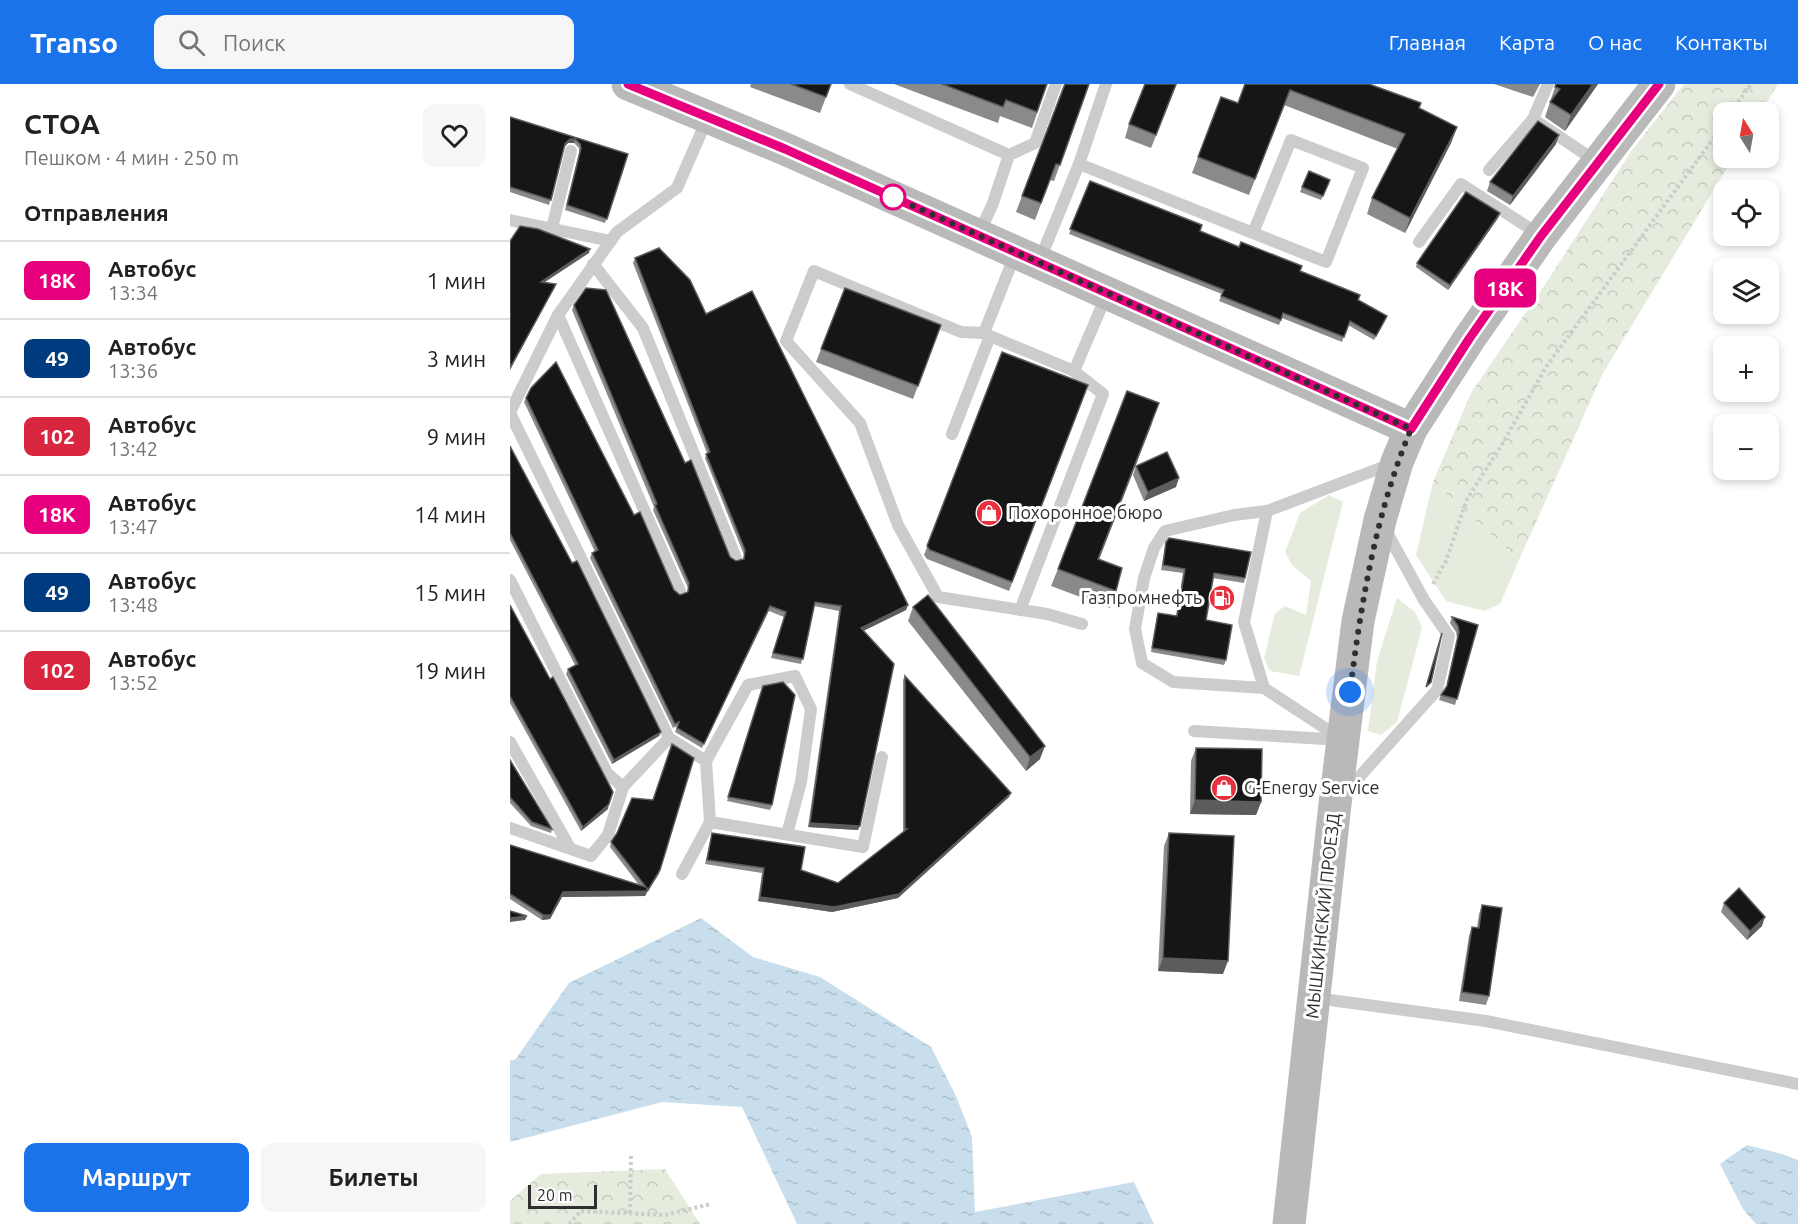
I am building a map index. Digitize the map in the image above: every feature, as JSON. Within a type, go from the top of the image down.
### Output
[{"type":"main road","points":[[628,84],[785,149],[1411,429]]},
{"type":"main road","name":"МЫШКИНСКИЙ ПРОЕЗД","points":[[1289,1224],[1335,804],[1358,621],[1380,520],[1397,462],[1411,429],[1469,339],[1541,236],[1659,84]]},
{"type":"lane","points":[[850,84],[1009,156]]},
{"type":"lane","points":[[978,236],[993,203],[1009,156],[1035,143],[1056,84]]},
{"type":"lane","points":[[952,434],[987,335],[1079,164],[1106,84]]},
{"type":"lane","points":[[1489,170],[1533,119],[1548,84]]},
{"type":"lane","points":[[706,761],[669,738],[510,412],[558,315],[617,232],[677,188],[708,117]]},
{"type":"lane","points":[[1533,119],[1598,163]]},
{"type":"lane","points":[[1079,164],[1326,262],[1363,168],[1291,140],[1253,233]]},
{"type":"lane","points":[[552,228],[571,151]]},
{"type":"lane","points":[[1419,242],[1461,184],[1541,236]]},
{"type":"lane","points":[[510,220],[611,241]]},
{"type":"lane","points":[[593,264],[643,328],[736,558]]},
{"type":"lane","points":[[1020,610],[1103,394],[1074,371],[987,335],[961,332],[814,271],[786,340],[860,423],[898,525],[938,597],[1020,610],[1047,614],[1082,624]]},
{"type":"lane","points":[[1074,371],[1107,293]]},
{"type":"lane","points":[[558,315],[680,591]]},
{"type":"lane","points":[[1344,740],[1263,688],[1173,682],[1142,663],[1135,628],[1144,578],[1154,548],[1165,531],[1234,515],[1267,511],[1397,462]]},
{"type":"lane","points":[[1263,688],[1244,622],[1267,511]]},
{"type":"lane","points":[[1335,804],[1437,690],[1449,636],[1424,600],[1380,520]]},
{"type":"lane","points":[[510,580],[607,773],[623,787]]},
{"type":"lane","points":[[681,874],[710,822],[706,761],[748,685],[795,676],[811,709],[801,782],[787,834]]},
{"type":"lane","points":[[1194,730],[1344,740]]},
{"type":"lane","points":[[510,828],[591,856],[608,835],[623,787],[669,738]]},
{"type":"lane","points":[[510,742],[570,848]]},
{"type":"lane","points":[[710,822],[863,847],[882,757]]},
{"type":"lane","points":[[1314,998],[1486,1021],[1798,1084]]},
{"type":"path","points":[[1738,102],[1751,84]]},
{"type":"path","points":[[1424,600],[1446,561],[1467,499],[1501,446],[1546,367],[1713,139]]},
{"type":"path","points":[[630,1213],[631,1154]]},
{"type":"path","points":[[568,1224],[581,1210],[665,1215],[711,1204]]},
{"type":"green space","points":[[1684,84],[1778,84],[1767,102],[1713,102],[1713,168],[1727,168],[1720,180],[1713,180],[1713,191],[1603,373],[1519,560],[1433,482],[1471,393],[1632,150]]},
{"type":"green space","points":[[1433,482],[1519,560],[1500,604],[1484,611],[1446,601],[1416,555]]},
{"type":"green space","points":[[1329,495],[1343,502],[1299,676],[1270,671],[1264,658],[1275,613],[1285,606],[1306,615],[1311,581],[1292,565],[1285,552],[1300,513]]},
{"type":"green space","points":[[1397,598],[1415,612],[1422,628],[1397,722],[1381,735],[1368,731],[1377,661]]},
{"type":"green space","points":[[665,1169],[700,1224],[510,1224],[510,1201],[541,1174]]},
{"type":"water","points":[[701,918],[753,957],[820,977],[931,1047],[956,1096],[972,1137],[975,1212],[1134,1182],[1154,1224],[797,1224],[742,1107],[662,1102],[510,1142],[510,1060],[515,1060],[569,983]]},
{"type":"water","points":[[1747,1145],[1798,1160],[1798,1224],[1756,1224],[1743,1209],[1720,1164]]},
{"type":"building","points":[[791,84],[831,84],[826,97]]},
{"type":"building","points":[[942,84],[1047,84],[1037,112],[1006,100],[1003,107]]},
{"type":"building","points":[[1065,84],[1089,84],[1060,165],[1056,164],[1041,203],[1022,196]]},
{"type":"building","points":[[1145,84],[1176,84],[1156,135],[1129,124]]},
{"type":"building","points":[[1245,84],[1369,84],[1421,103],[1419,108],[1457,127],[1410,218],[1372,198],[1405,134],[1290,90],[1255,179],[1198,157],[1221,97],[1238,103]]},
{"type":"building","points":[[1556,84],[1593,84],[1571,115],[1550,102],[1560,89],[1555,87]]},
{"type":"building","points":[[510,117],[628,154],[607,219],[567,205],[581,148],[575,139],[570,139],[565,144],[551,200],[510,187]]},
{"type":"building","points":[[1538,121],[1559,135],[1513,196],[1490,182]]},
{"type":"building","points":[[1309,171],[1330,180],[1323,196],[1302,187]]},
{"type":"building","points":[[1090,181],[1202,225],[1200,231],[1239,247],[1241,242],[1302,266],[1300,271],[1360,295],[1358,300],[1387,316],[1376,336],[1350,321],[1344,337],[1283,313],[1281,320],[1221,296],[1224,290],[1070,229]]},
{"type":"building","points":[[1466,192],[1500,213],[1450,285],[1417,263]]},
{"type":"building","points":[[520,226],[538,229],[590,249],[541,282],[556,284],[510,368],[510,241]]},
{"type":"building","points":[[659,248],[690,280],[706,314],[752,291],[908,605],[861,628],[894,664],[860,826],[810,823],[841,606],[815,602],[803,659],[773,653],[786,612],[770,606],[704,744],[677,728],[679,722],[675,724],[592,553],[598,550],[526,398],[531,388],[556,362],[634,515],[640,512],[674,590],[680,595],[688,592],[689,583],[574,305],[586,288],[606,290],[685,463],[691,460],[730,557],[736,561],[744,559],[745,550],[706,454],[710,452],[635,258]]},
{"type":"building","points":[[845,288],[941,325],[918,386],[821,349]]},
{"type":"building","name":"Похоронное бюро","points":[[1002,352],[1088,385],[1012,582],[930,550],[927,546]]},
{"type":"building","points":[[1127,391],[1159,403],[1098,559],[1122,568],[1116,591],[1058,569]]},
{"type":"building","points":[[510,446],[572,563],[577,561],[661,732],[614,760],[568,669],[578,664],[510,533]]},
{"type":"building","points":[[1167,452],[1179,478],[1148,492],[1136,466]]},
{"type":"building","points":[[1169,538],[1251,552],[1245,578],[1214,573],[1206,620],[1232,625],[1226,660],[1152,648],[1158,613],[1177,616],[1185,569],[1163,565],[1166,542]]},
{"type":"building","points":[[928,595],[1045,746],[1030,757],[913,607]]},
{"type":"building","points":[[510,605],[550,679],[553,677],[613,792],[609,804],[583,827],[510,696]]},
{"type":"building","points":[[1452,617],[1478,625],[1457,699],[1441,695],[1447,686],[1459,632]]},
{"type":"building","points":[[1442,633],[1431,682],[1426,687]]},
{"type":"building","points":[[905,676],[1011,793],[899,894],[834,907],[760,897],[764,868],[707,860],[712,833],[805,847],[801,870],[838,883],[907,829],[905,829]]},
{"type":"building","points":[[783,682],[795,695],[772,805],[728,797],[763,686]]},
{"type":"building","points":[[672,744],[694,758],[660,870],[647,891],[563,892],[551,915],[543,915],[510,894],[510,845],[646,887],[611,842],[632,798],[653,800]]},
{"type":"building","name":"G-Energy Service","points":[[1196,748],[1262,749],[1261,802],[1195,800]]},
{"type":"building","points":[[510,760],[552,829],[532,822],[510,797]]},
{"type":"building","points":[[1169,833],[1234,836],[1228,961],[1163,958]]},
{"type":"building","points":[[1739,888],[1765,917],[1750,931],[1724,903]]},
{"type":"building","points":[[1482,905],[1502,908],[1489,996],[1462,992],[1472,927],[1479,928]]},
{"type":"building","points":[[510,911],[527,916],[510,918]]},
{"type":"bus line","name":"18К","points":[[628,84],[785,149],[1411,429],[1469,339],[1541,236],[1659,84]]},
{"type":"place","name":"Похоронное бюро","points":[[989,513]]},
{"type":"place","name":"Газпромнефть","points":[[1222,598]]},
{"type":"place","name":"G-Energy Service","points":[[1224,788]]},
{"type":"route","points":[[893,197],[1411,429],[1397,462],[1380,520],[1358,621],[1350,692]]}]
